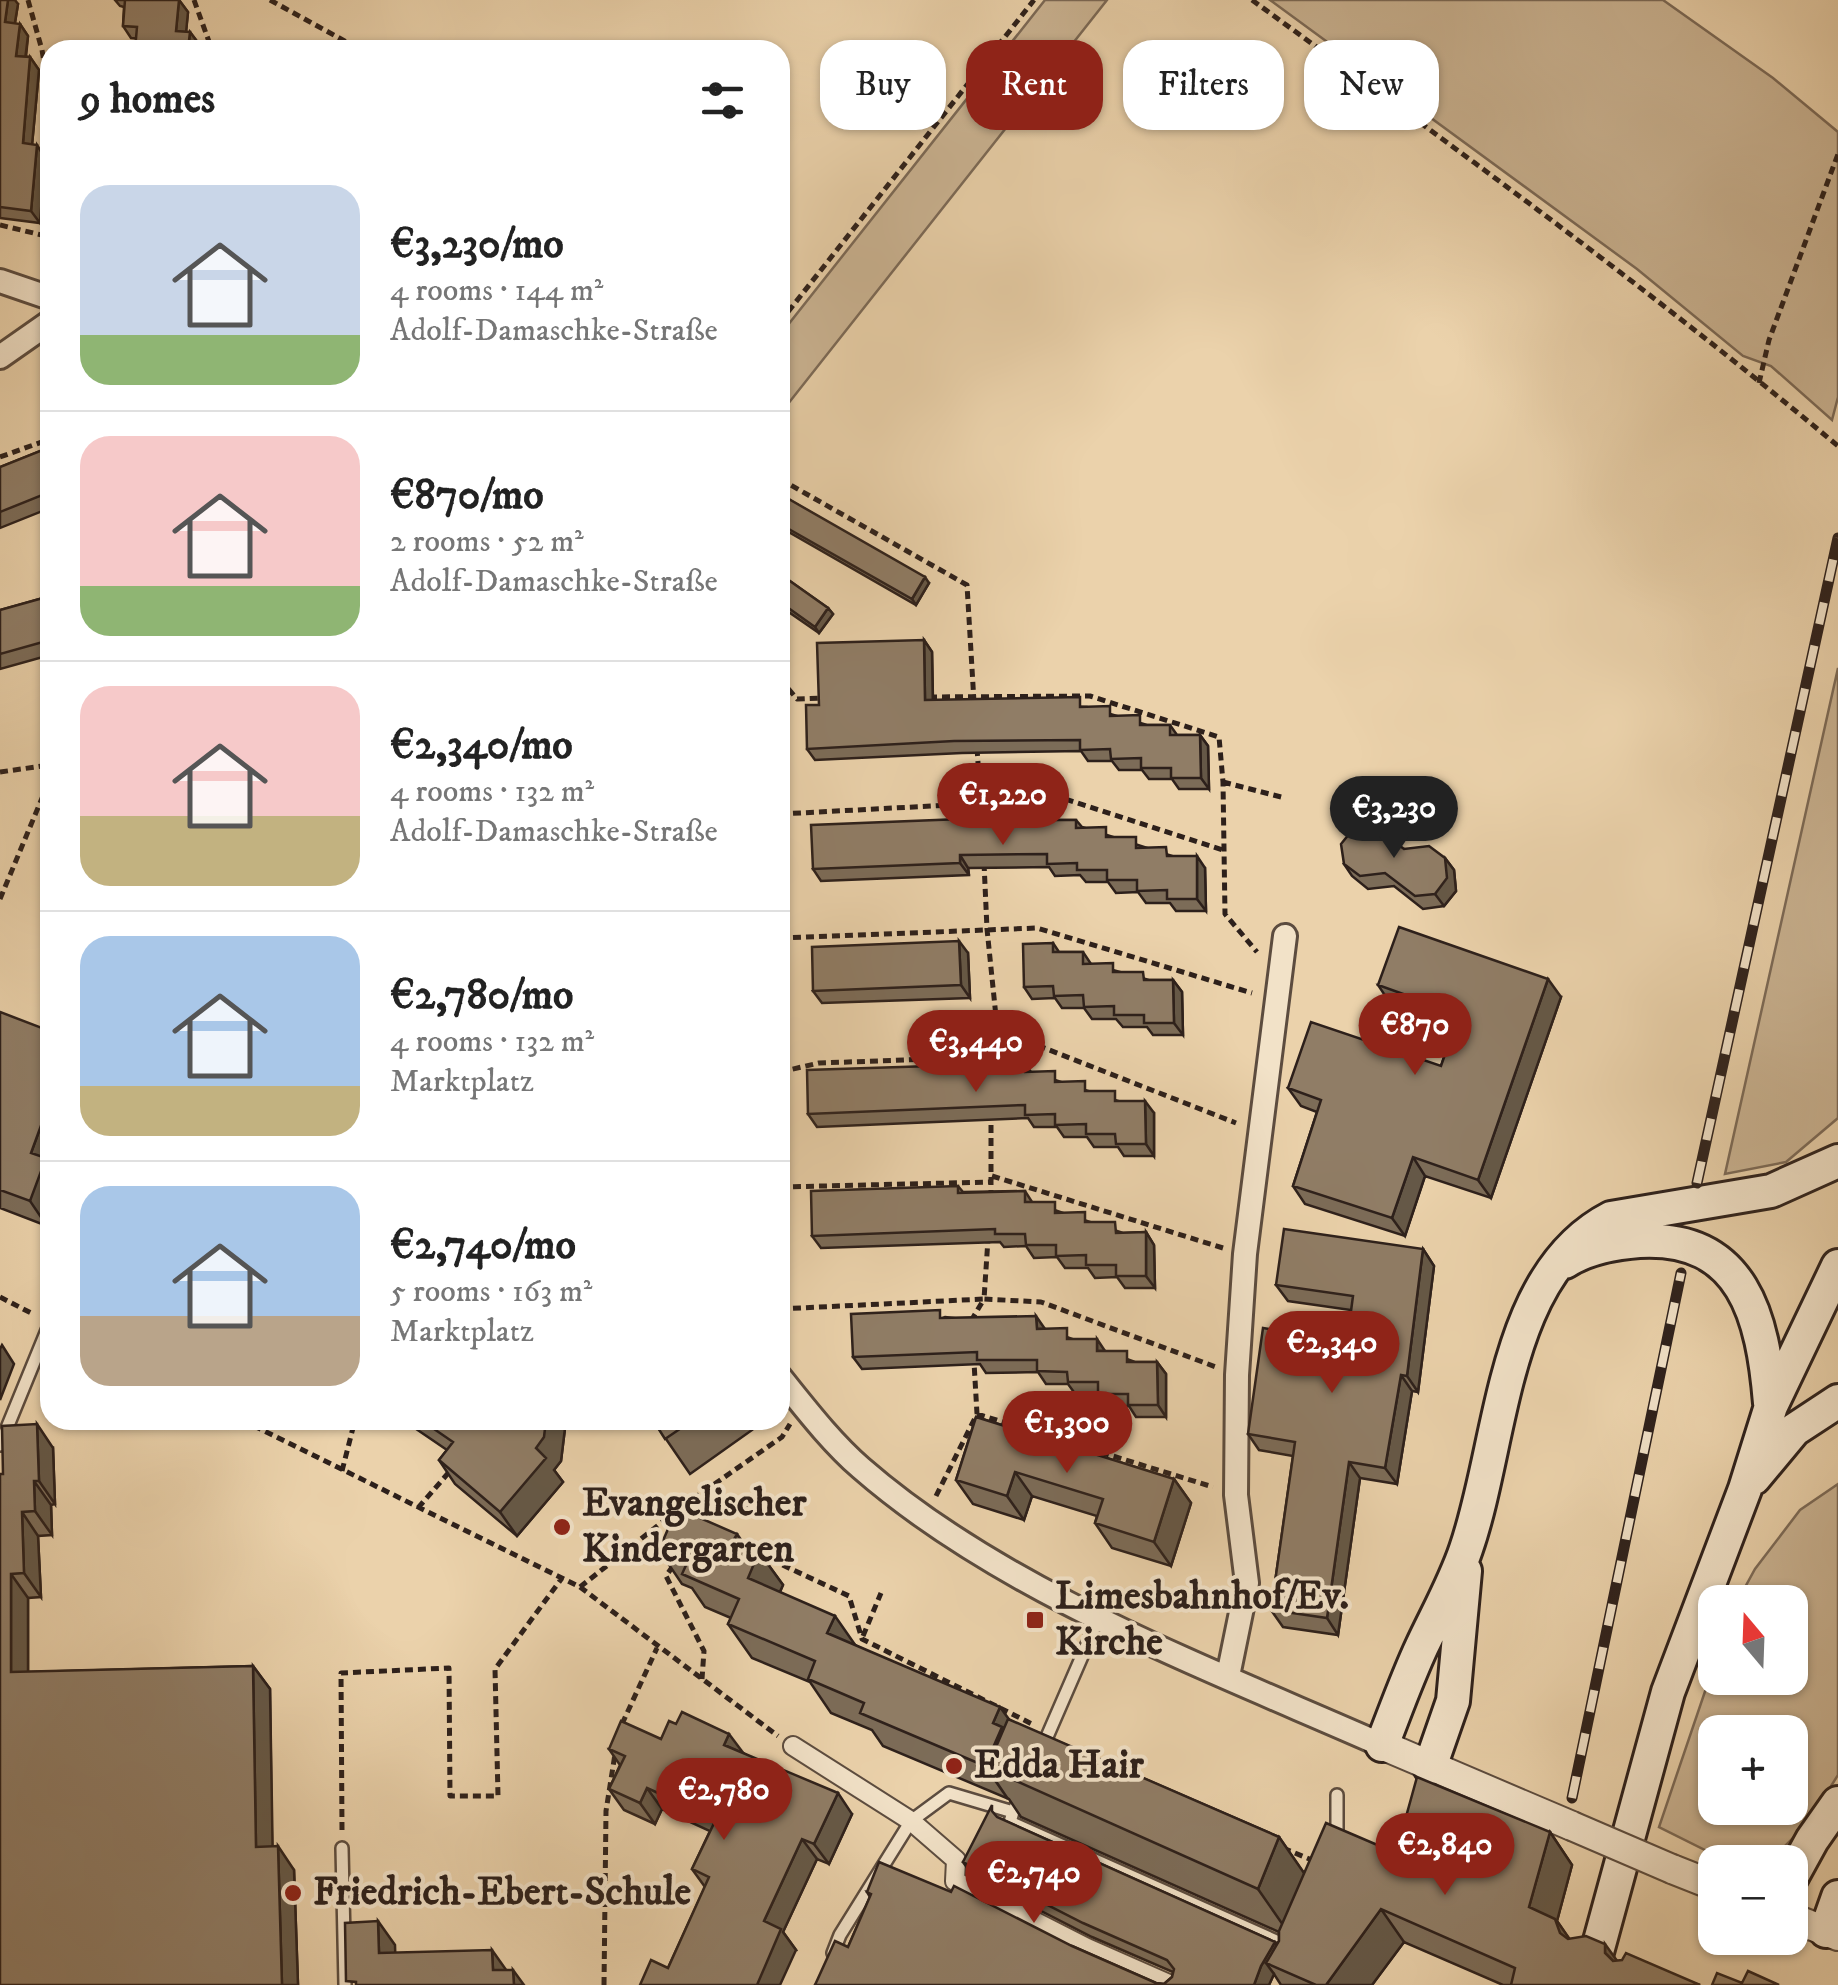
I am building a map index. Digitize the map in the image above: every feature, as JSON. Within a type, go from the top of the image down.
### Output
[{"type":"main road","points":[[1382,1744],[1466,1549],[1524,1324],[1549,1273],[1577,1240],[1611,1218],[1771,1191],[1838,1160]]},
{"type":"main road","points":[[1549,1273],[1570,1258],[1624,1242],[1654,1240],[1703,1252],[1724,1267],[1744,1291],[1758,1318],[1766,1351],[1771,1406]]},
{"type":"main road","points":[[1597,1952],[1668,1692],[1745,1489],[1771,1406],[1838,1266]]},
{"type":"main road","points":[[1745,1489],[1794,1430],[1838,1401]]},
{"type":"main road","points":[[1430,1767],[1453,1702],[1466,1549]]},
{"type":"main road","points":[[1808,1847],[1838,1803]]},
{"type":"main road","points":[[1832,1934],[1838,1897]]},
{"type":"street","points":[[0,280],[40,294]]},
{"type":"street","points":[[1,350],[40,328]]},
{"type":"street","points":[[1228,1676],[1246,1583],[1236,1495],[1237,1375],[1245,1254],[1285,936]]},
{"type":"street","points":[[790,1389],[859,1466],[975,1551],[1148,1643],[1698,1879]]},
{"type":"street","points":[[792,1746],[911,1821],[956,1860],[956,1880],[1087,1948],[1171,1985]]},
{"type":"street","points":[[1808,1924],[1832,1934]]},
{"type":"lane","points":[[0,1445],[40,1346]]},
{"type":"lane","points":[[1035,1764],[1099,1617]]},
{"type":"lane","points":[[1028,1780],[1010,1822],[1296,1950]]},
{"type":"lane","points":[[826,1968],[840,1935],[911,1821],[949,1793],[1013,1812]]},
{"type":"lane","points":[[1331,1868],[1337,1853],[1337,1794]]},
{"type":"lane","points":[[342,1848],[345,1985]]},
{"type":"lane","points":[[1290,1968],[1303,1934]]},
{"type":"path","points":[[28,0],[40,43]]},
{"type":"path","points":[[194,0],[208,40]]},
{"type":"path","points":[[270,0],[343,40]]},
{"type":"path","points":[[790,309],[1034,0]]},
{"type":"path","points":[[1252,0],[1441,138],[1838,446]]},
{"type":"path","points":[[1758,383],[1769,340],[1838,154]]},
{"type":"path","points":[[0,225],[40,234]]},
{"type":"path","points":[[0,457],[40,442]]},
{"type":"path","points":[[790,486],[967,585],[975,714]]},
{"type":"path","points":[[790,690],[797,698],[836,698]]},
{"type":"path","points":[[915,697],[1090,696],[1219,737],[1225,914],[1280,991]]},
{"type":"path","points":[[976,732],[983,838]]},
{"type":"path","points":[[0,772],[40,766]]},
{"type":"path","points":[[1223,782],[1284,798]]},
{"type":"path","points":[[790,813],[1065,799],[1224,850]]},
{"type":"path","points":[[0,899],[40,802]]},
{"type":"path","points":[[984,856],[999,1046],[990,1057],[991,1077]]},
{"type":"path","points":[[790,938],[1037,928],[1280,991]]},
{"type":"path","points":[[999,1046],[1034,1044],[1259,1132]]},
{"type":"path","points":[[790,1070],[819,1063],[990,1057]]},
{"type":"path","points":[[990,1202],[991,1096]]},
{"type":"path","points":[[790,1188],[992,1179],[1245,1254]]},
{"type":"path","points":[[971,1322],[984,1299],[989,1221]]},
{"type":"path","points":[[0,1298],[40,1318]]},
{"type":"path","points":[[790,1309],[984,1299],[1041,1302],[1237,1375]]},
{"type":"path","points":[[925,1518],[977,1414],[974,1358]]},
{"type":"path","points":[[790,1424],[802,1404]]},
{"type":"path","points":[[977,1414],[1236,1495]]},
{"type":"path","points":[[262,1430],[580,1587],[792,1746]]},
{"type":"path","points":[[342,1471],[352,1430]]},
{"type":"path","points":[[580,1587],[680,1508],[782,1437],[786,1430]]},
{"type":"path","points":[[418,1508],[456,1464]]},
{"type":"path","points":[[705,1490],[760,1512]]},
{"type":"path","points":[[680,1508],[689,1517]]},
{"type":"path","points":[[749,1549],[849,1596],[862,1639],[1050,1732]]},
{"type":"path","points":[[677,1560],[666,1576],[704,1651],[702,1681]]},
{"type":"path","points":[[342,1848],[341,1673],[449,1668],[450,1796],[498,1796],[495,1668],[562,1578]]},
{"type":"path","points":[[862,1639],[882,1593]]},
{"type":"path","points":[[620,1729],[657,1648]]},
{"type":"path","points":[[604,1985],[606,1810],[617,1745]]},
{"type":"path","points":[[1277,1845],[1331,1868]]},
{"type":"shaded area","points":[[1045,0],[1107,0],[1075,40],[1013,40]]},
{"type":"shaded area","points":[[1270,0],[1663,0],[1773,78],[1838,132],[1838,397],[1832,420],[1771,366],[1743,356],[1637,269],[1439,124],[1439,40],[1325,40]]},
{"type":"shaded area","points":[[966,100],[966,130],[1004,130],[790,401],[790,322],[946,130]]},
{"type":"shaded area","points":[[1838,668],[1838,1118],[1786,1162],[1725,1174]]},
{"type":"shaded area","points":[[1838,1484],[1838,1775],[1808,1822],[1808,1715],[1698,1715],[1698,1825],[1806,1825],[1786,1845],[1698,1846],[1659,1827],[1704,1695],[1808,1695],[1808,1585],[1746,1585],[1800,1510]]},
{"type":"building","points":[[0,0],[8,0],[5,22],[20,24],[16,56],[30,57],[23,143],[37,145],[31,211],[0,207]]},
{"type":"building","points":[[125,0],[179,0],[176,31],[190,32],[189,40],[136,40],[137,27],[123,26]]},
{"type":"building","points":[[40,451],[40,496],[0,512],[0,467]]},
{"type":"building","points":[[790,500],[925,577],[912,599],[790,530]]},
{"type":"building","points":[[790,581],[828,608],[815,627],[790,609]]},
{"type":"building","points":[[40,599],[40,643],[0,654],[0,610]]},
{"type":"building","points":[[924,640],[925,700],[1080,697],[1080,707],[1110,706],[1110,716],[1140,715],[1140,725],[1170,725],[1170,735],[1200,735],[1201,778],[1171,778],[1171,768],[1141,768],[1141,758],[1111,759],[1110,749],[1080,750],[1080,740],[954,741],[807,749],[806,705],[819,705],[817,643]]},
{"type":"building","points":[[1046,811],[1046,820],[1076,820],[1076,828],[1106,827],[1106,837],[1136,837],[1136,848],[1166,847],[1167,856],[1197,856],[1197,899],[1167,899],[1167,890],[1137,891],[1137,880],[1107,880],[1107,870],[1077,870],[1077,863],[1047,864],[1047,854],[960,855],[960,863],[813,869],[811,825],[986,818],[986,812]]},
{"type":"building","points":[[1374,826],[1404,849],[1429,846],[1445,858],[1447,878],[1435,894],[1415,896],[1385,873],[1360,876],[1344,864],[1341,844],[1354,828]]},
{"type":"building","points":[[1399,927],[1548,979],[1478,1180],[1413,1157],[1392,1218],[1293,1186],[1321,1100],[1288,1088],[1311,1022],[1441,1066],[1459,1014],[1378,985]]},
{"type":"building","points":[[959,941],[961,985],[813,991],[812,947]]},
{"type":"building","points":[[1053,943],[1053,952],[1083,952],[1083,964],[1113,963],[1113,972],[1143,972],[1144,980],[1173,980],[1174,1023],[1144,1023],[1144,1015],[1114,1015],[1114,1006],[1084,1007],[1083,995],[1054,996],[1053,986],[1024,987],[1023,944]]},
{"type":"building","points":[[0,1012],[40,1027],[40,1128],[31,1153],[40,1156],[40,1174],[30,1201],[0,1190]]},
{"type":"building","points":[[1024,1063],[1025,1072],[1055,1071],[1055,1082],[1085,1081],[1085,1091],[1115,1091],[1115,1101],[1145,1101],[1146,1144],[1116,1144],[1115,1134],[1086,1134],[1086,1124],[1055,1125],[1055,1114],[1025,1115],[1025,1105],[808,1114],[807,1070]]},
{"type":"building","points":[[958,1186],[958,1193],[1025,1191],[1025,1202],[1055,1202],[1055,1213],[1085,1212],[1085,1222],[1115,1222],[1116,1233],[1146,1232],[1146,1276],[1116,1276],[1116,1265],[1086,1265],[1086,1255],[1056,1256],[1056,1245],[1026,1245],[1025,1234],[995,1234],[995,1229],[812,1236],[811,1191]]},
{"type":"building","points":[[1284,1229],[1423,1249],[1407,1376],[1401,1375],[1385,1468],[1349,1462],[1327,1618],[1271,1610],[1295,1442],[1248,1434],[1263,1328],[1347,1341],[1353,1296],[1276,1285]]},
{"type":"building","points":[[940,1310],[940,1318],[1036,1316],[1037,1329],[1067,1328],[1067,1339],[1097,1339],[1097,1351],[1127,1351],[1127,1362],[1157,1362],[1158,1405],[1128,1405],[1128,1394],[1098,1394],[1098,1382],[1068,1382],[1067,1372],[1037,1371],[1037,1360],[977,1360],[977,1352],[853,1357],[851,1314]]},
{"type":"building","points":[[976,1417],[1174,1479],[1154,1542],[1095,1523],[1103,1499],[1015,1472],[1007,1496],[956,1480]]},
{"type":"building","points":[[37,1424],[39,1481],[34,1481],[35,1511],[22,1512],[24,1573],[11,1574],[11,1672],[253,1666],[256,1847],[278,1846],[282,1985],[0,1985],[2,1426]]},
{"type":"building","points":[[436,1430],[545,1430],[536,1448],[546,1458],[500,1512],[439,1460],[453,1442]]},
{"type":"building","points":[[659,1430],[678,1430],[665,1439]]},
{"type":"building","points":[[677,1508],[737,1534],[733,1541],[759,1552],[748,1578],[835,1616],[827,1633],[1000,1707],[993,1723],[1002,1727],[985,1766],[860,1713],[864,1703],[808,1679],[815,1661],[728,1624],[739,1599],[682,1574],[687,1563],[659,1550]]},
{"type":"building","points":[[682,1712],[729,1734],[724,1745],[838,1793],[814,1844],[802,1839],[764,1921],[781,1929],[757,1985],[640,1985],[651,1960],[668,1968],[709,1877],[692,1869],[716,1819],[647,1788],[640,1803],[609,1789],[625,1756],[609,1749],[621,1721],[661,1739],[669,1721],[676,1724]]},
{"type":"building","points":[[1008,1719],[1279,1837],[1258,1889],[987,1768]]},
{"type":"building","points":[[1417,1777],[1550,1832],[1529,1907],[1555,1919],[1560,1933],[1568,1939],[1586,1936],[1605,1944],[1605,1953],[1613,1961],[1622,1960],[1626,1953],[1700,1985],[1511,1985],[1515,1968],[1381,1909],[1326,1985],[1316,1985],[1266,1963],[1279,1941],[1279,1931],[1326,1823],[1396,1853]]},
{"type":"building","points":[[992,1805],[997,1817],[1275,1942],[1254,1985],[815,1985],[835,1941],[848,1947],[871,1894],[867,1892],[879,1862],[951,1892],[954,1886],[1072,1946],[1156,1983],[1164,1984],[1172,1977],[1174,1969],[1167,1960],[1083,1923],[963,1862]]},
{"type":"building","points":[[378,1921],[379,1953],[492,1950],[493,1970],[513,1970],[514,1985],[356,1985],[346,1981],[345,1923]]},
{"type":"building","points":[[1748,1971],[1779,1985],[1712,1985],[1717,1973],[1742,1983]]},
{"type":"railway","points":[[1697,1183],[1838,538]]},
{"type":"railway","points":[[1572,1798],[1681,1273]]},
{"type":"place","name":"Evangelischer Kindergarten","points":[[562,1527]]},
{"type":"place","name":"Limesbahnhof/Ev. Kirche","points":[[1035,1620]]},
{"type":"place","name":"Edda Hair","points":[[954,1766]]},
{"type":"place","name":"Friedrich-Ebert-Schule","points":[[293,1893]]}]
